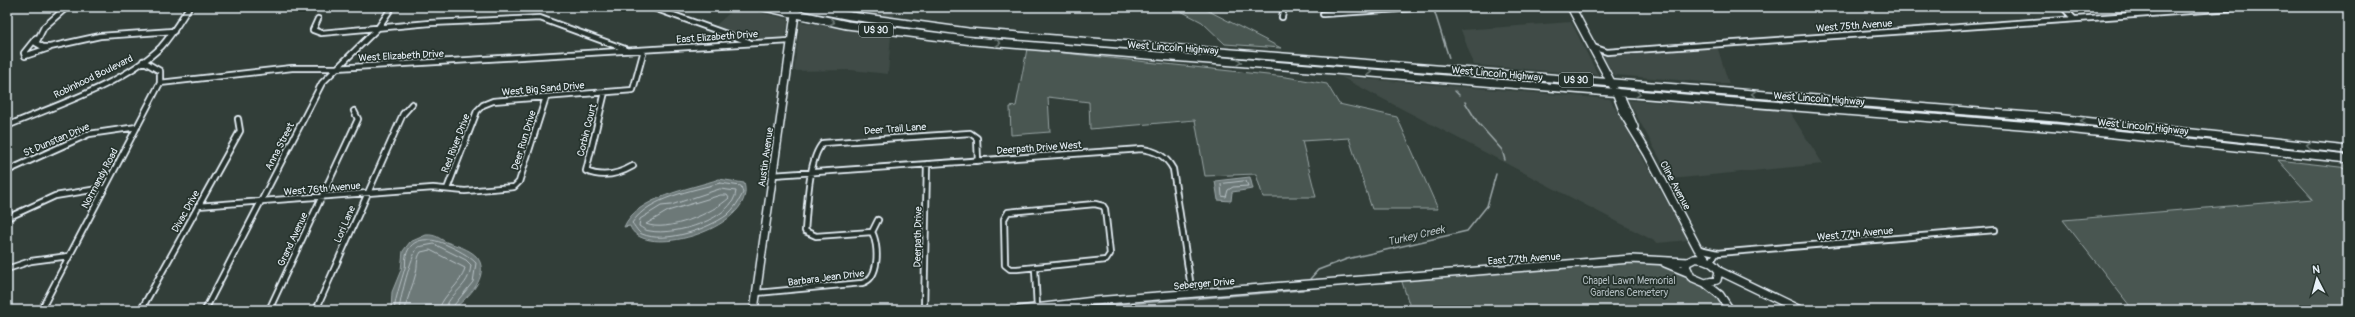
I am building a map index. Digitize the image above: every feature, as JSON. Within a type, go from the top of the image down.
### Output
[{"type":"main road","name":"West Lincoln Highway","points":[[765,7],[795,10],[854,26],[959,40],[2058,128],[2348,159]]},
{"type":"main road","name":"West Lincoln Highway","points":[[804,7],[851,16],[968,32],[2056,118],[2348,150]]},
{"type":"main road","name":"Cline Avenue","points":[[1571,7],[1616,92],[1617,100],[1626,120],[1635,131],[1698,249],[1709,261]]},
{"type":"main road","name":"Austin Avenue","points":[[754,310],[795,10]]},
{"type":"main road","points":[[1698,249],[1686,266],[1687,272],[1694,280],[1705,283],[1720,294]]},
{"type":"main road","points":[[1689,261],[1697,258],[1709,261],[1718,271],[1750,284],[1800,310]]},
{"type":"main road","name":"East 77th Avenue","points":[[1391,278],[1631,259],[1689,261]]},
{"type":"main road","name":"East 77th Avenue","points":[[1660,261],[1687,272]]},
{"type":"main road","points":[[1718,271],[1717,279],[1720,294],[1730,310]]},
{"type":"main road","name":"Seberger Drive","points":[[1019,310],[1094,301],[1391,278]]},
{"type":"main road","points":[[1705,283],[1717,279],[1750,284]]},
{"type":"street","points":[[68,7],[52,17],[24,53],[25,56],[50,47],[100,36],[174,31]]},
{"type":"street","name":"Robinhood Boulevard","points":[[7,126],[113,79],[143,61],[157,50],[174,31],[189,7]]},
{"type":"street","name":"Anna Street","points":[[205,310],[322,83],[378,28],[392,7]]},
{"type":"street","points":[[651,7],[752,43]]},
{"type":"street","points":[[1282,17],[1284,7]]},
{"type":"street","points":[[1350,7],[1352,12]]},
{"type":"street","points":[[1323,14],[1430,7]]},
{"type":"street","points":[[2063,7],[2074,19]]},
{"type":"street","name":"West 75th Avenue","points":[[1592,47],[1607,52],[2247,7]]},
{"type":"street","points":[[318,19],[314,30],[321,33],[540,18],[564,25],[627,50]]},
{"type":"street","points":[[37,37],[36,43],[39,46],[50,47]]},
{"type":"street","name":"East Elizabeth Drive","points":[[644,50],[790,41]]},
{"type":"street","name":"West Elizabeth Drive","points":[[160,82],[292,68],[336,68],[644,50]]},
{"type":"street","name":"West Big Sand Drive","points":[[483,105],[493,101],[633,90],[644,50]]},
{"type":"street","points":[[1598,59],[1607,52]]},
{"type":"street","points":[[143,61],[160,71],[160,82]]},
{"type":"street","name":"Normandy Road","points":[[41,310],[160,82]]},
{"type":"street","name":"Corbin Court","points":[[605,92],[586,171],[597,174],[623,172],[633,166]]},
{"type":"street","name":"Deer Run Drive","points":[[514,187],[519,182],[546,97]]},
{"type":"street","name":"Lori Lane","points":[[316,310],[403,114],[412,104]]},
{"type":"street","name":"Red River Drive","points":[[448,189],[477,111],[483,105]]},
{"type":"street","name":"Grand Avenue","points":[[269,310],[358,119],[354,111]]},
{"type":"street","name":"Divac Drive","points":[[141,310],[240,131],[238,119]]},
{"type":"street","name":"St Dunstan Drive","points":[[7,171],[89,134],[137,127]]},
{"type":"street","name":"Deer Trail Lane","points":[[811,172],[814,168],[817,149],[823,143],[831,141],[970,133],[977,138],[978,161]]},
{"type":"street","name":"Deerpath Drive West","points":[[773,175],[1142,149],[1152,150],[1166,157],[1173,169],[1192,294]]},
{"type":"street","name":"Deerpath Drive","points":[[924,310],[927,164]]},
{"type":"street","points":[[811,172],[805,231],[808,234],[816,236],[872,232],[878,220]]},
{"type":"street","name":"West 76th Avenue","points":[[198,206],[433,188],[465,191],[514,187]]},
{"type":"street","points":[[7,218],[55,196],[104,188]]},
{"type":"street","points":[[1095,204],[1103,206],[1105,209],[1110,254],[1106,260],[1035,268],[1010,269],[1005,265],[1004,219],[1008,212],[1095,204]]},
{"type":"street","name":"West 77th Avenue","points":[[1698,249],[1717,253],[1995,230]]},
{"type":"street","name":"Barbara Jean Drive","points":[[756,293],[868,282],[874,273],[876,239],[872,232]]},
{"type":"street","points":[[1709,261],[1717,253]]},
{"type":"street","points":[[7,269],[30,261],[69,256]]},
{"type":"street","points":[[1035,268],[1037,308]]},
{"type":"shaded area","points":[[736,7],[789,19],[785,39],[755,40],[714,27]]},
{"type":"shaded area","points":[[838,7],[895,7],[894,18]]},
{"type":"shaded area","points":[[800,22],[891,35],[888,74],[851,70],[794,71]]},
{"type":"shaded area","points":[[1571,22],[1598,75],[1474,65],[1461,30]]},
{"type":"shaded area","points":[[1717,46],[1729,84],[1614,75],[1603,57],[1611,54]]},
{"type":"shaded area","points":[[1341,77],[1610,99],[1688,240],[1658,243]]},
{"type":"shaded area","points":[[1628,100],[1789,111],[1823,164],[1671,179]]},
{"type":"green space","points":[[1173,7],[1201,7],[1281,48],[1225,44],[1202,22]]},
{"type":"green space","points":[[1027,49],[1286,77],[1327,84],[1339,104],[1397,117],[1438,209],[1372,209],[1349,138],[1302,141],[1316,197],[1263,197],[1256,174],[1205,176],[1195,120],[1090,129],[1089,102],[1048,97],[1050,132],[1011,135],[1010,107],[1016,106]]},
{"type":"green space","points":[[2278,160],[2348,168],[2348,310],[2133,310],[2063,220],[2313,199]]},
{"type":"green space","name":"Chapel Lawn Memorial Gardens Cemetery","points":[[1644,261],[1668,267],[1701,284],[1720,300],[1727,310],[1411,310],[1401,279]]},
{"type":"water","points":[[1250,177],[1253,189],[1232,192],[1231,201],[1218,200],[1215,181]]},
{"type":"water","points":[[719,179],[744,183],[744,199],[734,213],[717,225],[697,234],[675,240],[655,241],[639,236],[630,226],[624,227],[630,217],[640,208],[652,201]]},
{"type":"water","points":[[426,235],[436,236],[475,255],[480,262],[481,269],[478,283],[463,301],[452,310],[391,310],[392,292],[401,270],[403,251],[410,242]]},
{"type":"waterway","name":"Turkey Creek","points":[[1434,10],[1449,58]]},
{"type":"waterway","name":"Turkey Creek","points":[[1455,91],[1459,95]]},
{"type":"waterway","name":"Turkey Creek","points":[[1465,102],[1478,123],[1502,150],[1505,160]]},
{"type":"waterway","name":"Turkey Creek","points":[[1310,279],[1318,270],[1347,259],[1467,231],[1487,206],[1496,174]]},
{"type":"waterway","name":"Turkey Creek","points":[[1085,310],[1092,307],[1303,290]]}]
